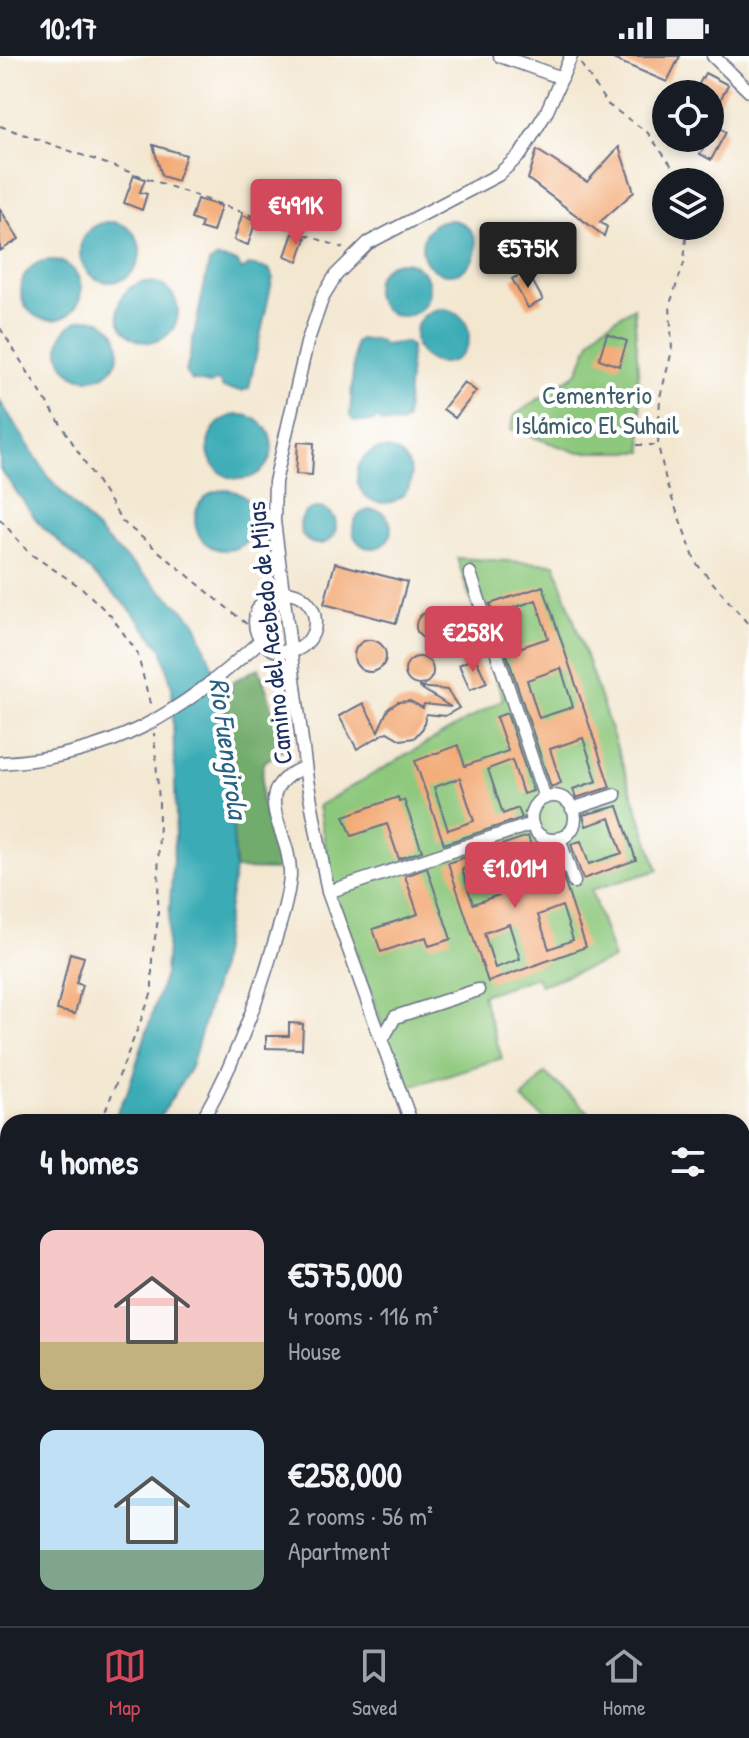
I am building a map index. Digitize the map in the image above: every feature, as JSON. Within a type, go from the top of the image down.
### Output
[{"type":"street","points":[[500,56],[562,78]]},
{"type":"street","name":"Camino del Acebedo de Mijas","points":[[408,1114],[328,892],[305,767],[282,592],[274,521],[275,482],[314,317],[323,296],[352,257],[387,231],[486,182],[511,164],[535,133],[573,56]]},
{"type":"street","points":[[713,56],[749,91]]},
{"type":"street","points":[[470,573],[545,798]]},
{"type":"street","points":[[282,592],[298,594],[307,600],[316,622],[310,641],[290,652],[268,648],[258,636],[258,608],[269,596],[282,592]]},
{"type":"street","points":[[0,763],[73,753],[154,723],[231,667],[258,636]]},
{"type":"street","points":[[206,1114],[229,1073],[250,1022],[283,914],[290,876],[289,855],[272,802],[277,784],[286,774],[305,767]]},
{"type":"street","points":[[554,795],[570,802],[572,809],[575,818],[568,835],[551,841],[535,833],[530,816],[537,800],[554,795]]},
{"type":"street","points":[[572,809],[615,795]]},
{"type":"street","points":[[328,892],[532,824]]},
{"type":"street","points":[[559,838],[574,882]]},
{"type":"street","points":[[382,1040],[395,1017],[478,990]]},
{"type":"street","points":[[369,1001],[395,1017]]},
{"type":"path","points":[[573,56],[607,104],[647,132],[672,168]]},
{"type":"path","points":[[0,126],[339,244],[352,257]]},
{"type":"path","points":[[686,240],[684,263],[670,304],[672,351],[660,397],[658,445],[667,485],[696,563],[749,625]]},
{"type":"path","points":[[0,328],[122,521],[258,636]]},
{"type":"path","points":[[637,445],[658,445]]},
{"type":"path","points":[[0,519],[29,553],[82,588],[111,616],[137,652],[154,723],[159,816],[158,919],[152,957],[152,992],[104,1114]]},
{"type":"green space","name":"Cementerio Islámico El Suhail","points":[[634,307],[643,452],[576,452],[511,429],[515,415],[578,372],[590,341],[601,328]]},
{"type":"green space","points":[[457,558],[555,564],[658,870],[591,890],[614,959],[540,985],[536,977],[482,995],[502,1058],[405,1088],[333,889],[318,806],[503,699]]},
{"type":"green space","points":[[259,668],[286,747],[263,763],[261,801],[281,870],[235,869],[226,703],[234,681]]},
{"type":"green space","points":[[545,1073],[591,1114],[539,1114],[522,1099]]},
{"type":"water","points":[[449,220],[468,228],[476,247],[468,266],[449,274],[430,266],[422,247],[430,228]]},
{"type":"water","points":[[110,222],[121,224],[131,231],[138,241],[138,263],[131,273],[121,280],[110,282],[99,280],[89,273],[82,263],[80,252],[82,241],[89,231],[99,224]]},
{"type":"water","points":[[217,258],[237,262],[242,270],[249,265],[269,269],[273,277],[249,388],[242,391],[223,388],[218,380],[210,384],[191,380],[186,373],[209,263]]},
{"type":"water","points":[[51,260],[62,262],[72,269],[79,279],[79,301],[72,311],[62,318],[51,320],[40,318],[30,311],[23,301],[21,290],[23,279],[30,269],[40,262]]},
{"type":"water","points":[[402,262],[421,270],[429,289],[421,308],[402,316],[383,308],[375,289],[383,270]]},
{"type":"water","points":[[148,282],[159,284],[169,291],[176,301],[176,323],[169,333],[159,340],[148,342],[137,340],[127,333],[120,323],[118,312],[120,301],[127,291],[137,284]]},
{"type":"water","points":[[442,309],[461,317],[469,336],[461,355],[442,363],[423,355],[415,336],[423,317]]},
{"type":"water","points":[[89,319],[100,321],[110,328],[117,338],[117,360],[110,370],[100,377],[89,379],[78,377],[68,370],[61,360],[59,349],[61,338],[68,328],[78,321]]},
{"type":"water","points":[[360,339],[378,340],[383,345],[406,342],[411,347],[406,420],[401,424],[383,423],[377,418],[373,422],[354,421],[350,416],[355,342]]},
{"type":"water","points":[[0,401],[50,479],[112,546],[195,621],[226,703],[235,869],[218,973],[191,1067],[162,1114],[116,1114],[127,1093],[165,974],[176,818],[172,687],[162,649],[128,607],[38,522],[0,469]]},
{"type":"water","points":[[240,415],[258,421],[266,429],[272,447],[266,465],[258,473],[240,479],[222,473],[214,465],[208,447],[214,429],[222,421]]},
{"type":"water","points":[[384,449],[403,457],[411,476],[403,495],[384,503],[365,495],[357,476],[365,457]]},
{"type":"water","points":[[225,490],[247,498],[255,520],[247,542],[225,550],[203,542],[195,520],[203,498]]},
{"type":"water","points":[[318,508],[331,513],[336,526],[331,539],[318,544],[305,539],[300,526],[305,513]]},
{"type":"water","points":[[372,510],[385,516],[391,529],[385,542],[372,548],[359,542],[353,529],[359,516]]},
{"type":"building","points":[[606,56],[680,56],[668,80]]},
{"type":"building","points":[[705,73],[718,80],[701,80]]},
{"type":"building","points":[[153,145],[186,155],[177,181],[162,176]]},
{"type":"building","points":[[619,147],[634,192],[600,222],[607,227],[604,236],[528,179],[537,150],[587,182]]},
{"type":"building","points":[[701,152],[715,152],[711,160]]},
{"type":"building","points":[[134,175],[145,179],[140,192],[147,194],[142,210],[124,203]]},
{"type":"building","points":[[197,199],[221,206],[213,232],[200,228],[202,223],[191,219]]},
{"type":"building","points":[[0,209],[19,239],[0,251]]},
{"type":"building","points":[[242,215],[256,220],[248,245],[234,240]]},
{"type":"building","points":[[293,233],[306,238],[298,261],[285,256]]},
{"type":"building","points":[[527,271],[543,300],[528,308],[512,279]]},
{"type":"building","points":[[607,334],[627,341],[619,366],[599,359]]},
{"type":"building","points":[[464,382],[476,391],[455,418],[443,409]]},
{"type":"building","points":[[298,442],[314,443],[312,475],[296,474]]},
{"type":"building","points":[[335,563],[407,582],[396,623],[324,604]]},
{"type":"building","points":[[543,586],[610,787],[576,798],[573,789],[597,781],[583,738],[550,749],[561,783],[551,787],[490,604]],"holes":[[[536,600],[548,638],[516,649],[505,611]],[[561,668],[573,707],[539,718],[527,680]]]},
{"type":"building","points":[[430,612],[440,616],[444,626],[440,636],[430,640],[420,636],[416,626],[420,616]]},
{"type":"building","points":[[370,640],[382,644],[386,656],[382,668],[370,672],[358,668],[354,656],[358,644]]},
{"type":"building","points":[[419,657],[429,661],[433,671],[429,681],[419,685],[409,681],[405,671],[409,661]]},
{"type":"building","points":[[475,657],[487,683],[470,690],[459,665]]},
{"type":"building","points":[[419,687],[447,690],[459,708],[445,716],[426,714],[423,728],[414,738],[401,740],[387,732],[357,749],[339,716],[363,703],[378,731],[388,709],[398,702],[410,701],[423,708],[424,704],[451,707]]},
{"type":"building","points":[[507,713],[533,791],[523,794],[512,760],[488,769],[503,814],[518,808],[522,818],[444,844],[415,761],[458,745],[465,766],[508,751],[496,717]],"holes":[[[460,778],[474,821],[448,830],[434,787]]]},
{"type":"building","points":[[398,797],[399,801],[404,800],[422,851],[399,859],[387,824],[352,836],[344,816]]},
{"type":"building","points":[[618,806],[636,860],[583,879],[571,844],[581,841],[589,864],[622,853],[610,818],[586,826],[583,815]]},
{"type":"building","points":[[528,836],[531,846],[516,852],[527,885],[552,877],[544,853],[554,850],[586,947],[488,982],[448,863]],"holes":[[[487,860],[499,895],[473,904],[462,869]],[[562,906],[573,940],[549,949],[538,915]],[[509,924],[520,959],[495,968],[484,933]]]},
{"type":"building","points":[[427,868],[451,939],[429,946],[426,937],[381,952],[373,929],[418,914],[405,876]]},
{"type":"building","points":[[70,953],[84,957],[76,983],[82,985],[75,1014],[57,1010]]},
{"type":"building","points":[[289,1023],[303,1024],[302,1049],[266,1048],[266,1036],[289,1036]]},
{"type":"water label","name":"Rio Fuengirola","points":[[229,748]]}]
